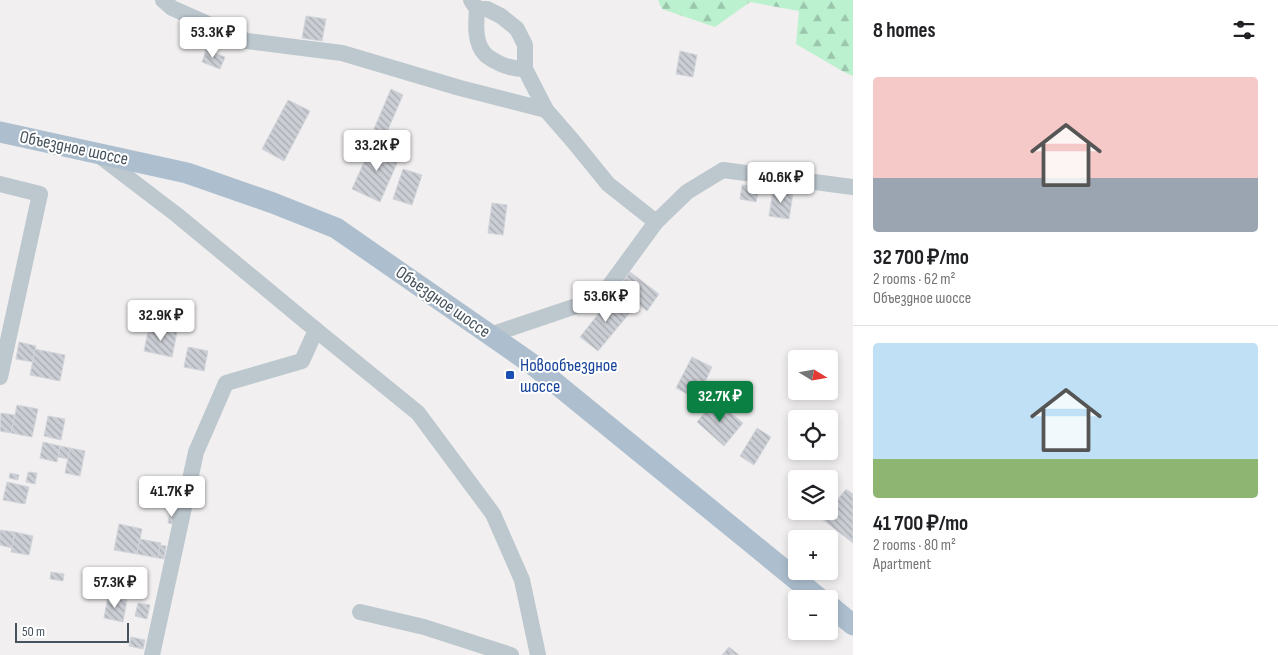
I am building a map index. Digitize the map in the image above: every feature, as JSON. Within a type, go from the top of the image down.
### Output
[{"type":"main road","name":"Объездное шоссе","points":[[0,132],[187,173],[273,203],[336,228],[532,364],[809,590]]},
{"type":"main road","points":[[838,613],[853,625]]},
{"type":"street","points":[[163,0],[172,8],[247,41],[342,53],[460,88],[546,110]]},
{"type":"street","points":[[525,69],[512,69],[484,54],[478,43],[474,4],[501,16],[516,30],[525,45],[525,69],[546,110],[608,184],[656,222]]},
{"type":"street","points":[[95,153],[177,214],[418,412],[493,514],[522,580],[538,655]]},
{"type":"street","points":[[490,335],[588,302],[601,294],[607,289],[656,222],[687,192],[723,170],[853,186]]},
{"type":"street","points":[[0,184],[40,194],[0,377]]},
{"type":"street","points":[[152,655],[196,452],[226,382],[302,362],[316,330]]},
{"type":"street","points":[[360,612],[424,627],[511,655]]},
{"type":"green space","points":[[658,0],[853,0],[853,76],[796,44],[799,11],[750,2],[715,27],[662,9]]},
{"type":"building","points":[[306,16],[326,19],[322,41],[302,38]]},
{"type":"building","points":[[206,50],[225,57],[220,69],[202,62]]},
{"type":"building","points":[[680,51],[697,55],[693,77],[676,74]]},
{"type":"building","points":[[391,89],[403,95],[386,134],[374,129]]},
{"type":"building","points":[[288,100],[310,111],[284,161],[262,149]]},
{"type":"building","points":[[373,142],[401,154],[380,202],[352,189]]},
{"type":"building","points":[[403,169],[422,175],[412,205],[393,199]]},
{"type":"building","points":[[742,185],[759,187],[756,202],[740,199]]},
{"type":"building","points":[[773,190],[793,193],[789,219],[769,216]]},
{"type":"building","points":[[492,203],[507,205],[503,235],[488,233]]},
{"type":"building","points":[[630,272],[659,294],[647,311],[618,289]]},
{"type":"building","points":[[614,294],[633,309],[598,351],[580,337]]},
{"type":"building","points":[[149,327],[177,332],[172,357],[144,351]]},
{"type":"building","points":[[19,342],[36,346],[33,362],[16,359]]},
{"type":"building","points":[[188,347],[208,351],[204,371],[184,367]]},
{"type":"building","points":[[35,349],[65,355],[60,381],[30,375]]},
{"type":"building","points":[[692,357],[712,367],[697,399],[676,388]]},
{"type":"building","points":[[715,400],[743,423],[724,446],[697,422]]},
{"type":"building","points":[[17,405],[38,409],[32,437],[11,433]]},
{"type":"building","points":[[1,413],[15,415],[11,433],[0,431]]},
{"type":"building","points":[[48,416],[65,419],[61,440],[44,436]]},
{"type":"building","points":[[757,428],[771,437],[754,465],[740,456]]},
{"type":"building","points":[[43,442],[60,446],[57,462],[40,458]]},
{"type":"building","points":[[60,446],[70,448],[68,459],[58,457]]},
{"type":"building","points":[[70,448],[85,451],[80,476],[65,473]]},
{"type":"building","points":[[28,472],[37,473],[35,484],[26,482]]},
{"type":"building","points":[[10,473],[19,475],[18,480],[9,478]]},
{"type":"building","points":[[7,482],[29,487],[25,504],[3,500]]},
{"type":"building","points":[[846,489],[853,494],[853,543],[823,520],[838,520],[838,499]]},
{"type":"building","points":[[170,512],[176,514],[174,524],[168,523]]},
{"type":"building","points":[[119,524],[142,529],[137,554],[114,550]]},
{"type":"building","points":[[0,530],[15,532],[12,548],[0,545]]},
{"type":"building","points":[[15,532],[33,536],[29,555],[11,552]]},
{"type":"building","points":[[140,539],[161,543],[158,558],[137,554]]},
{"type":"building","points":[[160,545],[166,546],[164,559],[158,558]]},
{"type":"building","points":[[51,572],[64,574],[63,581],[50,579]]},
{"type":"building","points":[[108,596],[127,600],[123,622],[104,618]]},
{"type":"building","points":[[138,603],[150,605],[147,619],[135,616]]},
{"type":"building","points":[[131,637],[145,640],[143,649],[129,646]]},
{"type":"building","points":[[729,647],[739,655],[722,655]]},
{"type":"place","name":"Новообъездное шоссе","points":[[510,375]]}]
